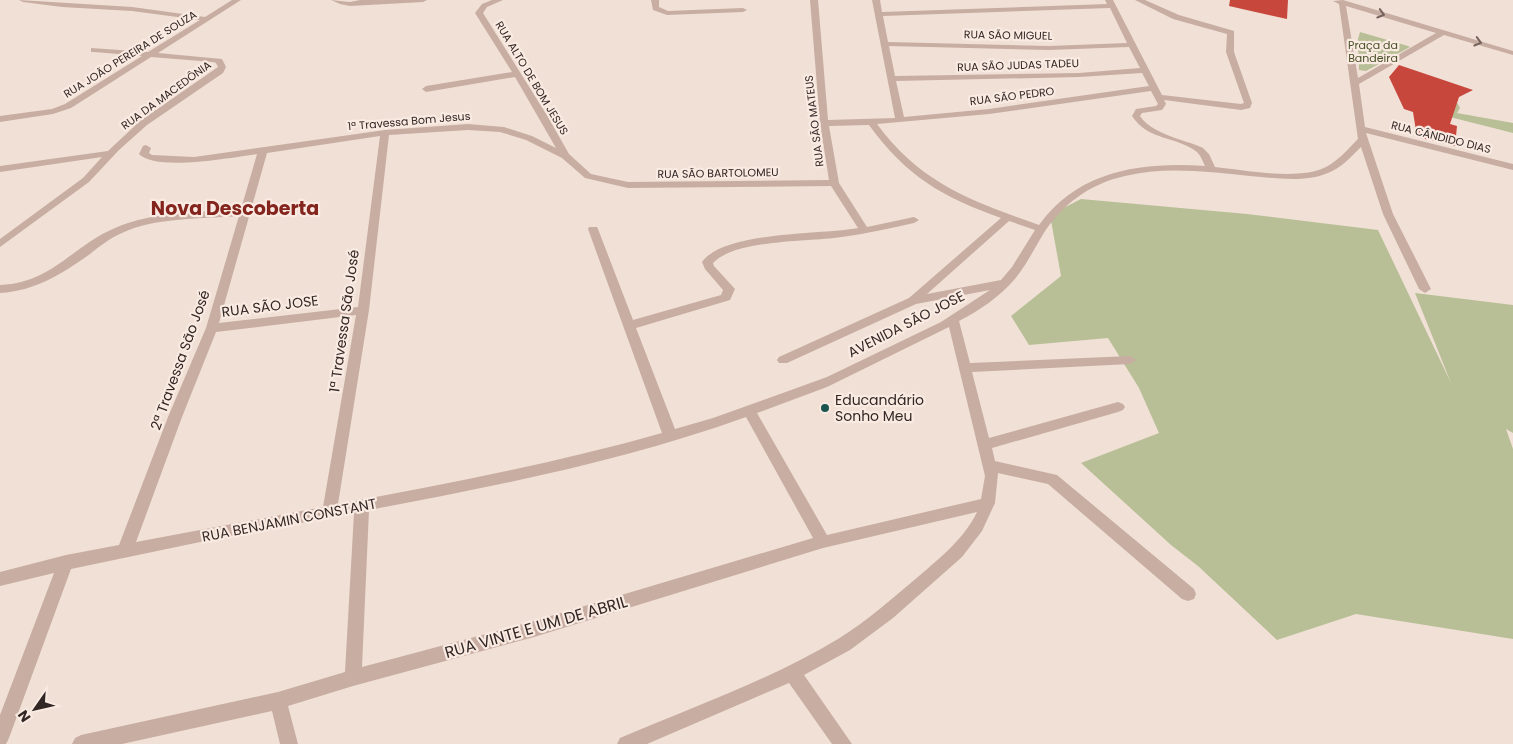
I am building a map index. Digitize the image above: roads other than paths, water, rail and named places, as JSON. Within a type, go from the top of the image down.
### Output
[{"type":"street","points":[[23,0],[62,5],[132,9],[207,19]]},
{"type":"street","name":"RUA JOÃO PEREIRA DE SOUZA","points":[[0,119],[62,109],[237,0]]},
{"type":"street","points":[[335,0],[342,3],[423,0]]},
{"type":"street","name":"RUA ALTO DE BOM JESUS","points":[[499,0],[481,7],[479,13],[555,136],[565,156]]},
{"type":"street","points":[[655,0],[656,8],[667,13],[743,10]]},
{"type":"street","points":[[716,11],[717,0]]},
{"type":"street","name":"RUA SÃO MATEUS","points":[[814,0],[824,123],[834,183],[864,230]]},
{"type":"street","points":[[876,0],[900,120]]},
{"type":"street","points":[[1140,0],[1153,8],[1231,33],[1230,52],[1248,106],[1241,107],[1158,96]]},
{"type":"street","points":[[1337,1],[1513,53]]},
{"type":"street","points":[[1337,1],[1346,35],[1355,83],[1363,129],[1363,140],[1388,214],[1425,289]]},
{"type":"street","points":[[880,14],[1111,3],[1162,104],[1161,107],[1139,111],[1136,116],[1138,120],[1146,127],[1200,150],[1204,154],[1211,170]]},
{"type":"street","points":[[1355,83],[1443,32]]},
{"type":"street","name":"RUA SÃO MIGUEL","points":[[885,44],[1049,48],[1132,44]]},
{"type":"street","name":"RUA DA MACEDÔNIA","points":[[0,244],[86,180],[99,168],[110,153],[144,124],[220,71],[222,67],[219,62],[213,60],[94,50]]},
{"type":"street","name":"RUA SÃO JUDAS TADEU","points":[[892,79],[1079,75],[1144,70]]},
{"type":"street","points":[[426,89],[517,74]]},
{"type":"street","name":"RUA SÃO PEDRO","points":[[824,123],[872,123],[1016,108],[1153,88]]},
{"type":"street","points":[[872,123],[889,147],[913,171],[966,202],[1042,229]]},
{"type":"street","name":"1ª Travessa Bom Jesus","points":[[148,153],[194,160],[384,133],[468,127],[501,129],[530,138],[565,156],[588,176],[604,181]]},
{"type":"street","name":"RUA CÂNDIDO DIAS","points":[[1363,129],[1513,167]]},
{"type":"street","name":"1ª Travessa São José","points":[[329,513],[363,310],[384,133]]},
{"type":"street","name":"AVENIDA SÃO JOSE","points":[[578,462],[749,412],[817,386],[952,319],[983,301],[1003,284],[1019,267],[1049,217],[1067,199],[1090,185],[1109,177],[1132,171],[1157,168],[1284,176],[1309,175],[1326,171],[1338,164],[1363,140]]},
{"type":"street","name":"2ª Travessa São José","points":[[125,550],[175,418],[212,328],[264,149]]},
{"type":"street","points":[[0,169],[110,153]]},
{"type":"street","name":"RUA SÃO BARTOLOMEU","points":[[604,181],[654,186],[834,183]]},
{"type":"street","points":[[0,289],[20,288],[42,279],[68,264],[110,234],[123,228],[149,222],[245,212]]},
{"type":"street","points":[[913,301],[1008,217]]},
{"type":"street","points":[[628,326],[726,297],[729,289],[709,267],[707,262],[711,256],[716,254],[748,244],[834,235],[914,220]]},
{"type":"street","points":[[594,229],[628,326],[670,435]]},
{"type":"street","points":[[783,360],[913,301],[1003,284]]},
{"type":"street","name":"RUA SÃO JOSE","points":[[212,328],[363,310]]},
{"type":"street","points":[[626,744],[792,673],[844,644],[887,613],[958,552],[977,527],[988,503],[992,476],[952,319]]},
{"type":"street","points":[[964,368],[1130,360]]},
{"type":"street","points":[[984,445],[1118,407]]},
{"type":"street","points":[[749,412],[823,542]]},
{"type":"street","name":"RUA BENJAMIN CONSTANT","points":[[0,578],[125,550],[362,507],[578,462]]},
{"type":"street","points":[[989,465],[1052,479],[1188,594]]},
{"type":"street","name":"RUA VINTE E UM DE ABRIL","points":[[82,744],[278,701],[353,678],[534,629],[823,542],[988,503]]},
{"type":"street","points":[[353,678],[362,507]]},
{"type":"street","points":[[0,738],[66,562]]},
{"type":"street","points":[[792,673],[842,744]]},
{"type":"street","points":[[278,701],[289,744]]},
{"type":"place","name":"Educandário Sonho Meu","points":[[825,408]]},
{"type":"district","name":"Nova Descoberta","points":[[235,208]]},
{"type":"park label","name":"Praça da Bandeira","points":[[1373,51]]}]
